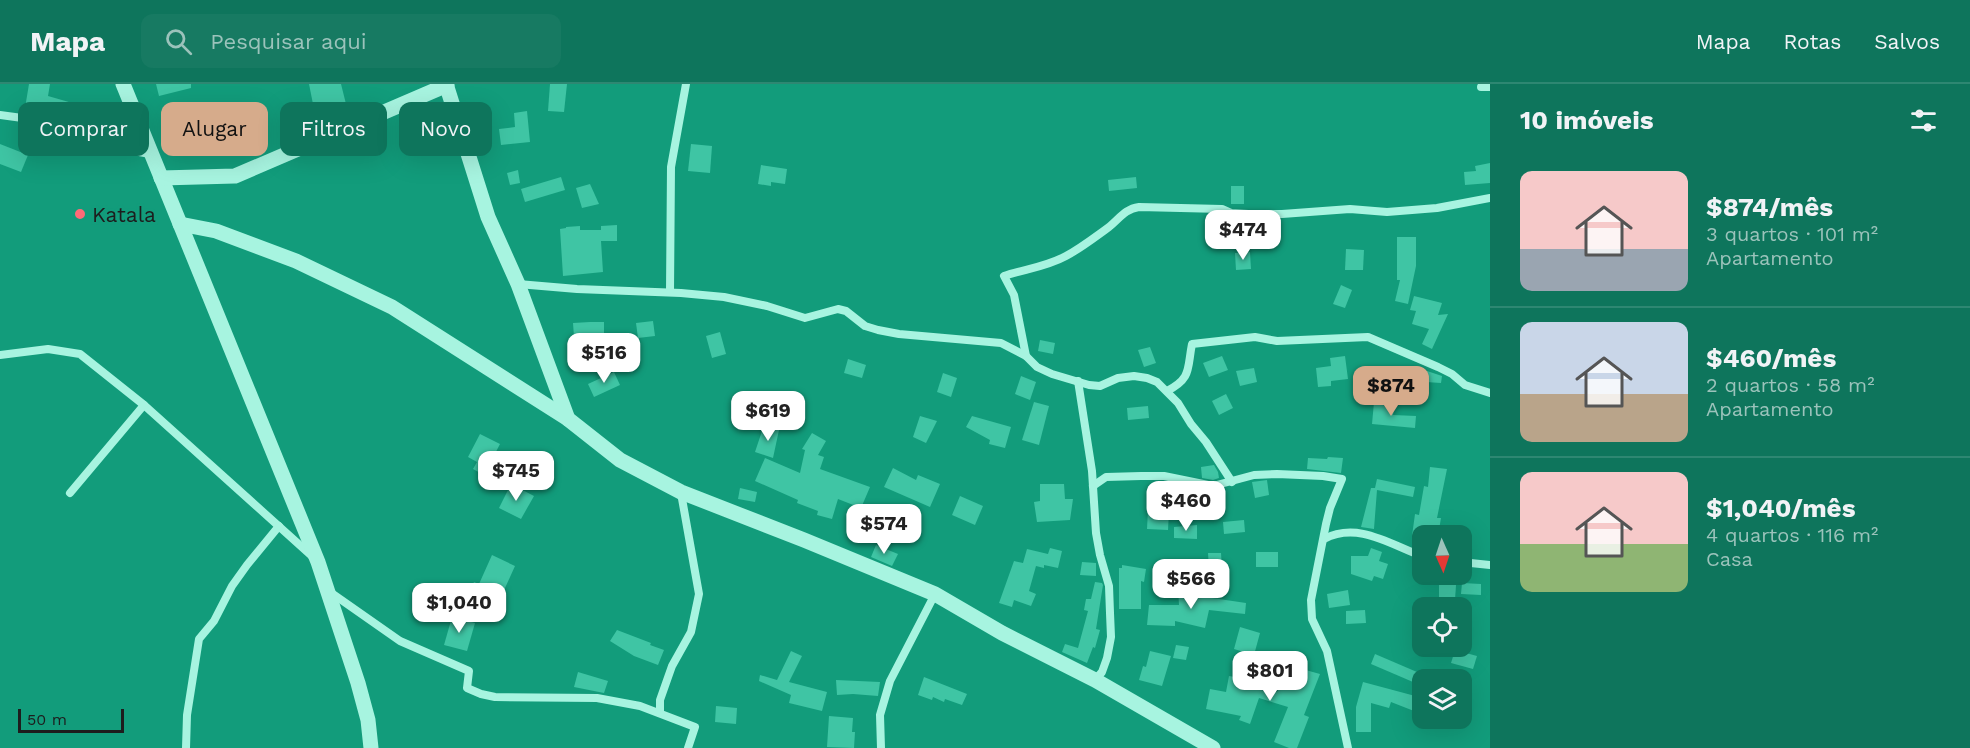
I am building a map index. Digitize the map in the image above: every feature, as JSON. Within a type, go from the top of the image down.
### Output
[{"type":"street","points":[[123,84],[318,562],[358,683],[368,720],[371,748]]},
{"type":"street","points":[[161,178],[235,176],[447,85],[488,217],[518,284],[568,419]]},
{"type":"street","points":[[180,224],[216,231],[296,261],[393,307],[568,419],[620,460],[681,492],[936,594],[1002,633],[1095,680],[1213,748]]},
{"type":"lane","points":[[670,292],[671,167],[686,84]]},
{"type":"lane","points":[[0,115],[37,120],[112,147],[152,154]]},
{"type":"lane","points":[[1026,356],[1014,296],[1004,276],[1026,268],[1040,268],[1068,256],[1112,224],[1128,209],[1140,207],[1199,208],[1248,214],[1350,209],[1387,212],[1437,208],[1490,198]]},
{"type":"lane","points":[[518,284],[724,297],[767,306],[805,318],[838,309],[846,311],[865,326],[878,330],[1001,343],[1026,356],[1037,367],[1078,381],[1100,386],[1118,378],[1134,376],[1157,382],[1178,403],[1232,482]]},
{"type":"lane","points":[[1167,391],[1183,381],[1188,374],[1192,344],[1255,337],[1277,341],[1368,337],[1438,367],[1464,385],[1490,393]]},
{"type":"lane","points":[[0,355],[48,349],[80,354],[144,405],[318,562]]},
{"type":"lane","points":[[1078,381],[1084,410],[1096,533],[1108,586],[1110,613],[1111,637],[1107,658],[1102,672],[1095,680]]},
{"type":"lane","points":[[70,493],[144,405]]},
{"type":"lane","points":[[1093,486],[1106,477],[1141,476],[1164,476],[1184,482],[1214,486],[1254,475],[1323,476],[1342,479],[1330,508],[1313,588],[1312,619],[1327,651],[1348,748]]},
{"type":"lane","points":[[660,713],[660,700],[672,666],[691,632],[699,594],[681,492]]},
{"type":"lane","points":[[186,748],[188,715],[199,639],[214,621],[232,586],[279,526]]},
{"type":"lane","points":[[1324,539],[1333,534],[1371,535],[1412,552]]},
{"type":"lane","points":[[1472,563],[1490,565]]},
{"type":"lane","points":[[328,590],[400,641],[469,671],[467,688],[495,697],[597,698],[640,706],[695,727],[688,748]]},
{"type":"lane","points":[[881,748],[880,715],[886,691],[898,663],[936,594]]},
{"type":"building","points":[[29,84],[50,84],[48,96],[69,102],[26,102]]},
{"type":"building","points":[[156,84],[191,84],[191,88],[159,96]]},
{"type":"building","points":[[309,84],[341,84],[346,102],[313,102]]},
{"type":"building","points":[[550,84],[567,84],[564,112],[548,111]]},
{"type":"building","points":[[527,111],[530,142],[501,145],[499,129],[515,127],[514,113]]},
{"type":"building","points":[[0,144],[18,151],[18,156],[28,156],[21,172],[0,164]]},
{"type":"building","points":[[691,144],[712,146],[710,173],[688,171]]},
{"type":"building","points":[[1490,163],[1490,183],[1465,185],[1464,172],[1476,171],[1475,166]]},
{"type":"building","points":[[761,165],[787,169],[785,184],[771,182],[771,186],[758,184]]},
{"type":"building","points":[[518,170],[520,183],[510,185],[507,173]]},
{"type":"building","points":[[561,177],[565,190],[525,202],[521,189]]},
{"type":"building","points":[[1136,177],[1137,188],[1109,191],[1108,180]]},
{"type":"building","points":[[590,184],[599,204],[582,208],[576,188]]},
{"type":"building","points":[[1231,186],[1244,186],[1244,204],[1231,204]]},
{"type":"building","points":[[1208,215],[1222,216],[1222,231],[1208,231]]},
{"type":"building","points":[[617,225],[617,241],[601,241],[603,272],[563,276],[560,229],[580,226],[580,230],[601,230],[601,226]]},
{"type":"building","points":[[1397,237],[1416,237],[1416,266],[1408,304],[1395,301],[1400,280],[1397,280]]},
{"type":"building","points":[[1346,249],[1364,250],[1363,270],[1345,270]]},
{"type":"building","points":[[1250,252],[1251,269],[1236,270],[1235,253]]},
{"type":"building","points":[[1341,285],[1352,290],[1345,308],[1333,304]]},
{"type":"building","points":[[1414,296],[1442,303],[1438,315],[1448,314],[1432,349],[1422,344],[1429,329],[1412,324],[1416,311],[1410,310]]},
{"type":"building","points":[[653,321],[655,336],[638,338],[636,323]]},
{"type":"building","points":[[604,322],[604,338],[574,337],[573,323]]},
{"type":"building","points":[[720,332],[726,354],[712,358],[706,336]]},
{"type":"building","points":[[1040,340],[1055,343],[1053,354],[1038,351]]},
{"type":"building","points":[[637,344],[640,360],[628,362],[626,346]]},
{"type":"building","points":[[1150,347],[1156,363],[1144,367],[1138,350]]},
{"type":"building","points":[[1222,356],[1228,370],[1209,377],[1203,363]]},
{"type":"building","points":[[1345,356],[1348,379],[1331,381],[1331,386],[1318,387],[1316,368],[1331,366],[1330,358]]},
{"type":"building","points":[[848,359],[866,365],[862,378],[844,373]]},
{"type":"building","points":[[1254,368],[1257,382],[1240,386],[1236,371]]},
{"type":"building","points":[[1427,371],[1442,376],[1441,383],[1426,382]]},
{"type":"building","points":[[614,372],[620,385],[594,397],[588,384]]},
{"type":"building","points":[[943,373],[957,378],[951,397],[937,392]]},
{"type":"building","points":[[1363,375],[1381,377],[1379,397],[1361,395]]},
{"type":"building","points":[[1021,376],[1036,382],[1030,400],[1015,394]]},
{"type":"building","points":[[1226,394],[1233,408],[1219,415],[1212,401]]},
{"type":"building","points":[[1034,402],[1049,406],[1039,445],[1022,440]]},
{"type":"building","points":[[1374,402],[1395,404],[1393,415],[1416,416],[1415,428],[1372,424]]},
{"type":"building","points":[[1148,406],[1149,418],[1128,420],[1127,408]]},
{"type":"building","points":[[920,416],[937,421],[926,443],[913,437]]},
{"type":"building","points":[[972,416],[1011,427],[1005,448],[989,444],[990,440],[966,427]]},
{"type":"building","points":[[764,425],[779,430],[773,458],[755,452]]},
{"type":"building","points":[[812,433],[826,441],[818,455],[824,457],[820,469],[870,487],[861,508],[838,499],[832,519],[817,515],[818,511],[797,503],[798,500],[755,481],[765,458],[800,473],[805,450],[802,449]]},
{"type":"building","points":[[480,434],[500,444],[484,475],[473,469],[477,462],[468,457]]},
{"type":"building","points":[[1328,457],[1343,458],[1341,473],[1307,469],[1308,458],[1327,459]]},
{"type":"building","points":[[1214,465],[1219,478],[1213,480],[1202,478],[1201,467]]},
{"type":"building","points":[[1430,467],[1447,469],[1437,518],[1441,518],[1440,525],[1414,525],[1415,514],[1419,515],[1424,486],[1428,487]]},
{"type":"building","points":[[893,468],[916,480],[918,475],[940,484],[930,507],[884,487]]},
{"type":"building","points":[[1377,479],[1415,487],[1413,497],[1377,490],[1374,529],[1361,527],[1371,488],[1375,488]]},
{"type":"building","points":[[1267,480],[1269,495],[1255,498],[1252,482]]},
{"type":"building","points":[[511,484],[534,496],[521,519],[499,508]]},
{"type":"building","points":[[1040,484],[1064,484],[1065,499],[1073,499],[1070,520],[1037,522],[1034,502],[1040,501]]},
{"type":"building","points":[[740,488],[757,492],[755,502],[738,499]]},
{"type":"building","points":[[960,496],[983,506],[975,525],[952,515]]},
{"type":"building","points":[[1148,510],[1169,511],[1168,530],[1147,529]]},
{"type":"building","points":[[1244,520],[1245,532],[1224,534],[1223,522]]},
{"type":"building","points":[[1197,525],[1197,539],[1174,538],[1174,527]]},
{"type":"building","points":[[876,545],[898,554],[892,566],[871,557]]},
{"type":"building","points":[[1050,548],[1062,551],[1058,568],[1036,566],[1029,591],[1036,594],[1031,606],[1014,600],[1012,607],[999,603],[1014,561],[1023,563],[1027,549],[1048,554]]},
{"type":"building","points":[[1371,548],[1382,552],[1379,561],[1388,564],[1383,579],[1374,576],[1372,581],[1351,574],[1351,556],[1368,556]]},
{"type":"building","points":[[1256,552],[1278,552],[1278,567],[1256,567]]},
{"type":"building","points":[[1208,553],[1221,553],[1222,568],[1209,568]]},
{"type":"building","points":[[492,555],[515,566],[496,608],[468,595],[474,582],[479,584]]},
{"type":"building","points":[[1082,562],[1096,563],[1096,576],[1080,575]]},
{"type":"building","points":[[1122,565],[1146,569],[1144,582],[1141,581],[1141,609],[1119,609],[1119,568],[1122,568]]},
{"type":"building","points":[[1095,582],[1103,585],[1096,629],[1100,630],[1095,648],[1093,647],[1087,663],[1062,652],[1065,644],[1078,648],[1088,611],[1084,610],[1086,599],[1091,599]]},
{"type":"building","points":[[1481,584],[1481,595],[1461,594],[1462,585]]},
{"type":"building","points":[[1439,585],[1456,585],[1455,597],[1439,597]]},
{"type":"building","points":[[1192,587],[1192,595],[1246,603],[1245,614],[1209,610],[1205,628],[1175,621],[1175,626],[1147,625],[1149,605],[1179,605],[1178,588]]},
{"type":"building","points":[[1348,590],[1350,605],[1329,608],[1327,594]]},
{"type":"building","points":[[1365,610],[1366,623],[1346,624],[1346,611]]},
{"type":"building","points":[[452,617],[475,623],[467,651],[444,645]]},
{"type":"building","points":[[1240,627],[1260,633],[1254,655],[1234,649]]},
{"type":"building","points":[[617,630],[664,650],[658,665],[634,656],[610,641]]},
{"type":"building","points":[[1176,645],[1189,647],[1186,660],[1173,658]]},
{"type":"building","points":[[791,651],[802,656],[789,682],[827,692],[822,711],[789,703],[791,695],[759,681],[760,675],[777,680]]},
{"type":"building","points":[[1150,651],[1171,656],[1162,686],[1139,680],[1143,666],[1146,667]]},
{"type":"building","points":[[1375,654],[1412,670],[1412,682],[1371,664]]},
{"type":"building","points":[[1477,656],[1473,669],[1451,663],[1453,657]]},
{"type":"building","points":[[1288,666],[1302,672],[1302,669],[1320,674],[1304,715],[1309,717],[1297,748],[1289,748],[1274,742],[1288,707],[1259,698],[1250,724],[1239,720],[1241,716],[1206,709],[1210,689],[1226,692],[1229,676],[1247,679],[1246,683],[1277,692]]},
{"type":"building","points":[[578,672],[608,681],[604,693],[574,687]]},
{"type":"building","points":[[924,677],[967,694],[962,705],[945,699],[944,702],[933,697],[932,700],[918,695]]},
{"type":"building","points":[[836,680],[880,682],[878,696],[837,695]]},
{"type":"building","points":[[1363,682],[1412,695],[1412,710],[1391,702],[1389,708],[1371,703],[1371,732],[1356,732],[1356,707]]},
{"type":"building","points":[[716,706],[737,708],[736,724],[715,722]]},
{"type":"building","points":[[829,716],[853,718],[854,748],[827,747]]},
{"type":"place","name":"Katala","points":[[80,214]]}]
